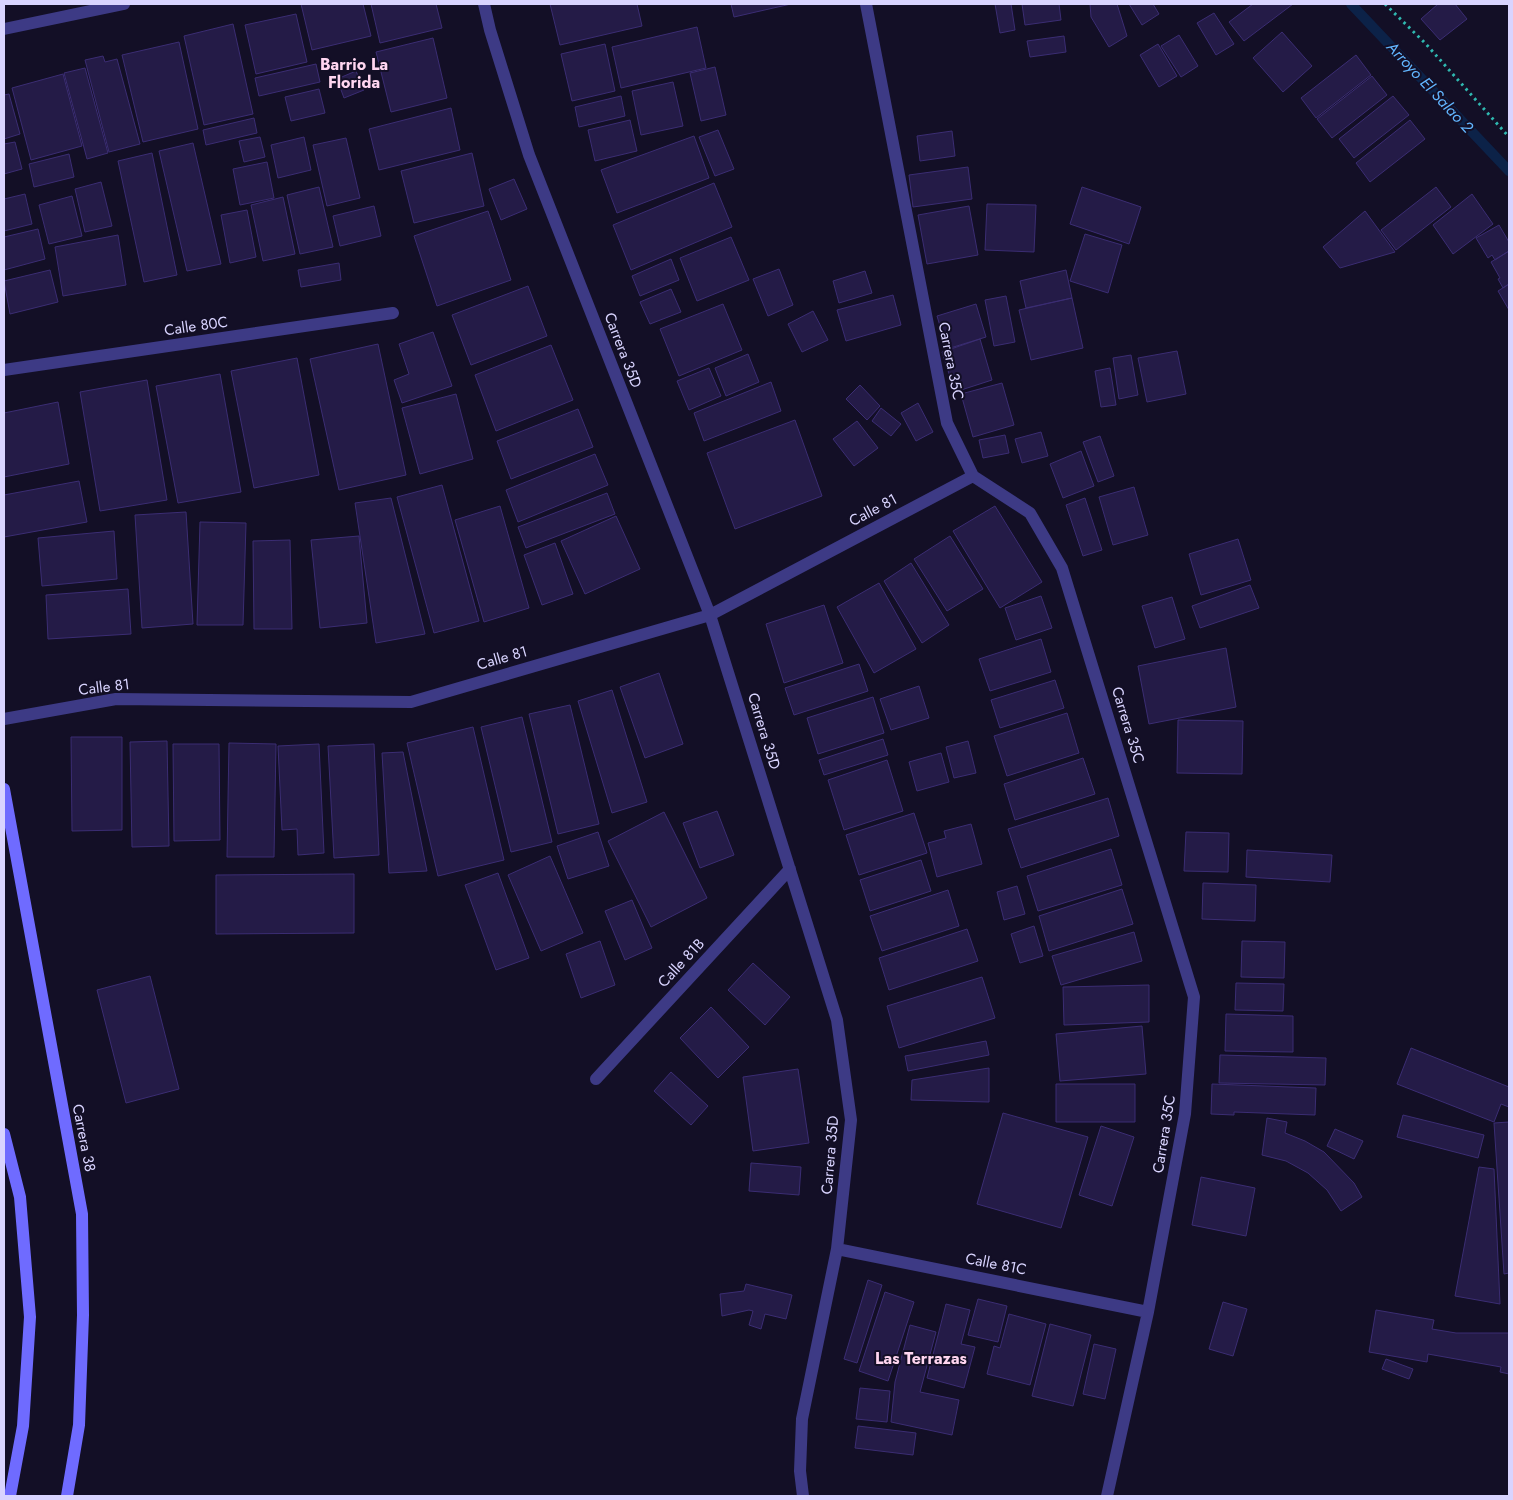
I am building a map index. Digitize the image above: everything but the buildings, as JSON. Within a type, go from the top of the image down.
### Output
[{"type":"main road","name":"Carrera 38","points":[[4,789],[82,1214],[83,1315],[79,1424],[67,1496]]},
{"type":"main road","points":[[4,1134],[20,1197],[30,1317],[22,1426],[10,1496]]},
{"type":"street","points":[[4,28],[124,4]]},
{"type":"street","name":"Carrera 35D","points":[[484,4],[490,30],[529,155],[710,615],[837,1020],[851,1120],[837,1249],[802,1419],[800,1471],[804,1496]]},
{"type":"street","name":"Carrera 35C","points":[[866,4],[946,423],[973,476],[1030,513],[1062,568],[1194,997],[1185,1114],[1148,1312],[1106,1496]]},
{"type":"street","name":"Calle 80C","points":[[4,370],[392,313]]},
{"type":"street","name":"Calle 81","points":[[4,719],[116,699],[411,702],[710,615],[973,476]]},
{"type":"street","name":"Calle 81B","points":[[596,1080],[790,869]]},
{"type":"street","name":"Calle 81C","points":[[837,1249],[1148,1312]]},
{"type":"path","points":[[1385,4],[1425,43],[1509,137]]},
{"type":"waterway","name":"Arroyo El Salao 2","points":[[1351,4],[1509,171]]},
{"type":"district","name":"Barrio La Florida","points":[[354,73]]},
{"type":"district","name":"Las Terrazas","points":[[921,1358]]}]
